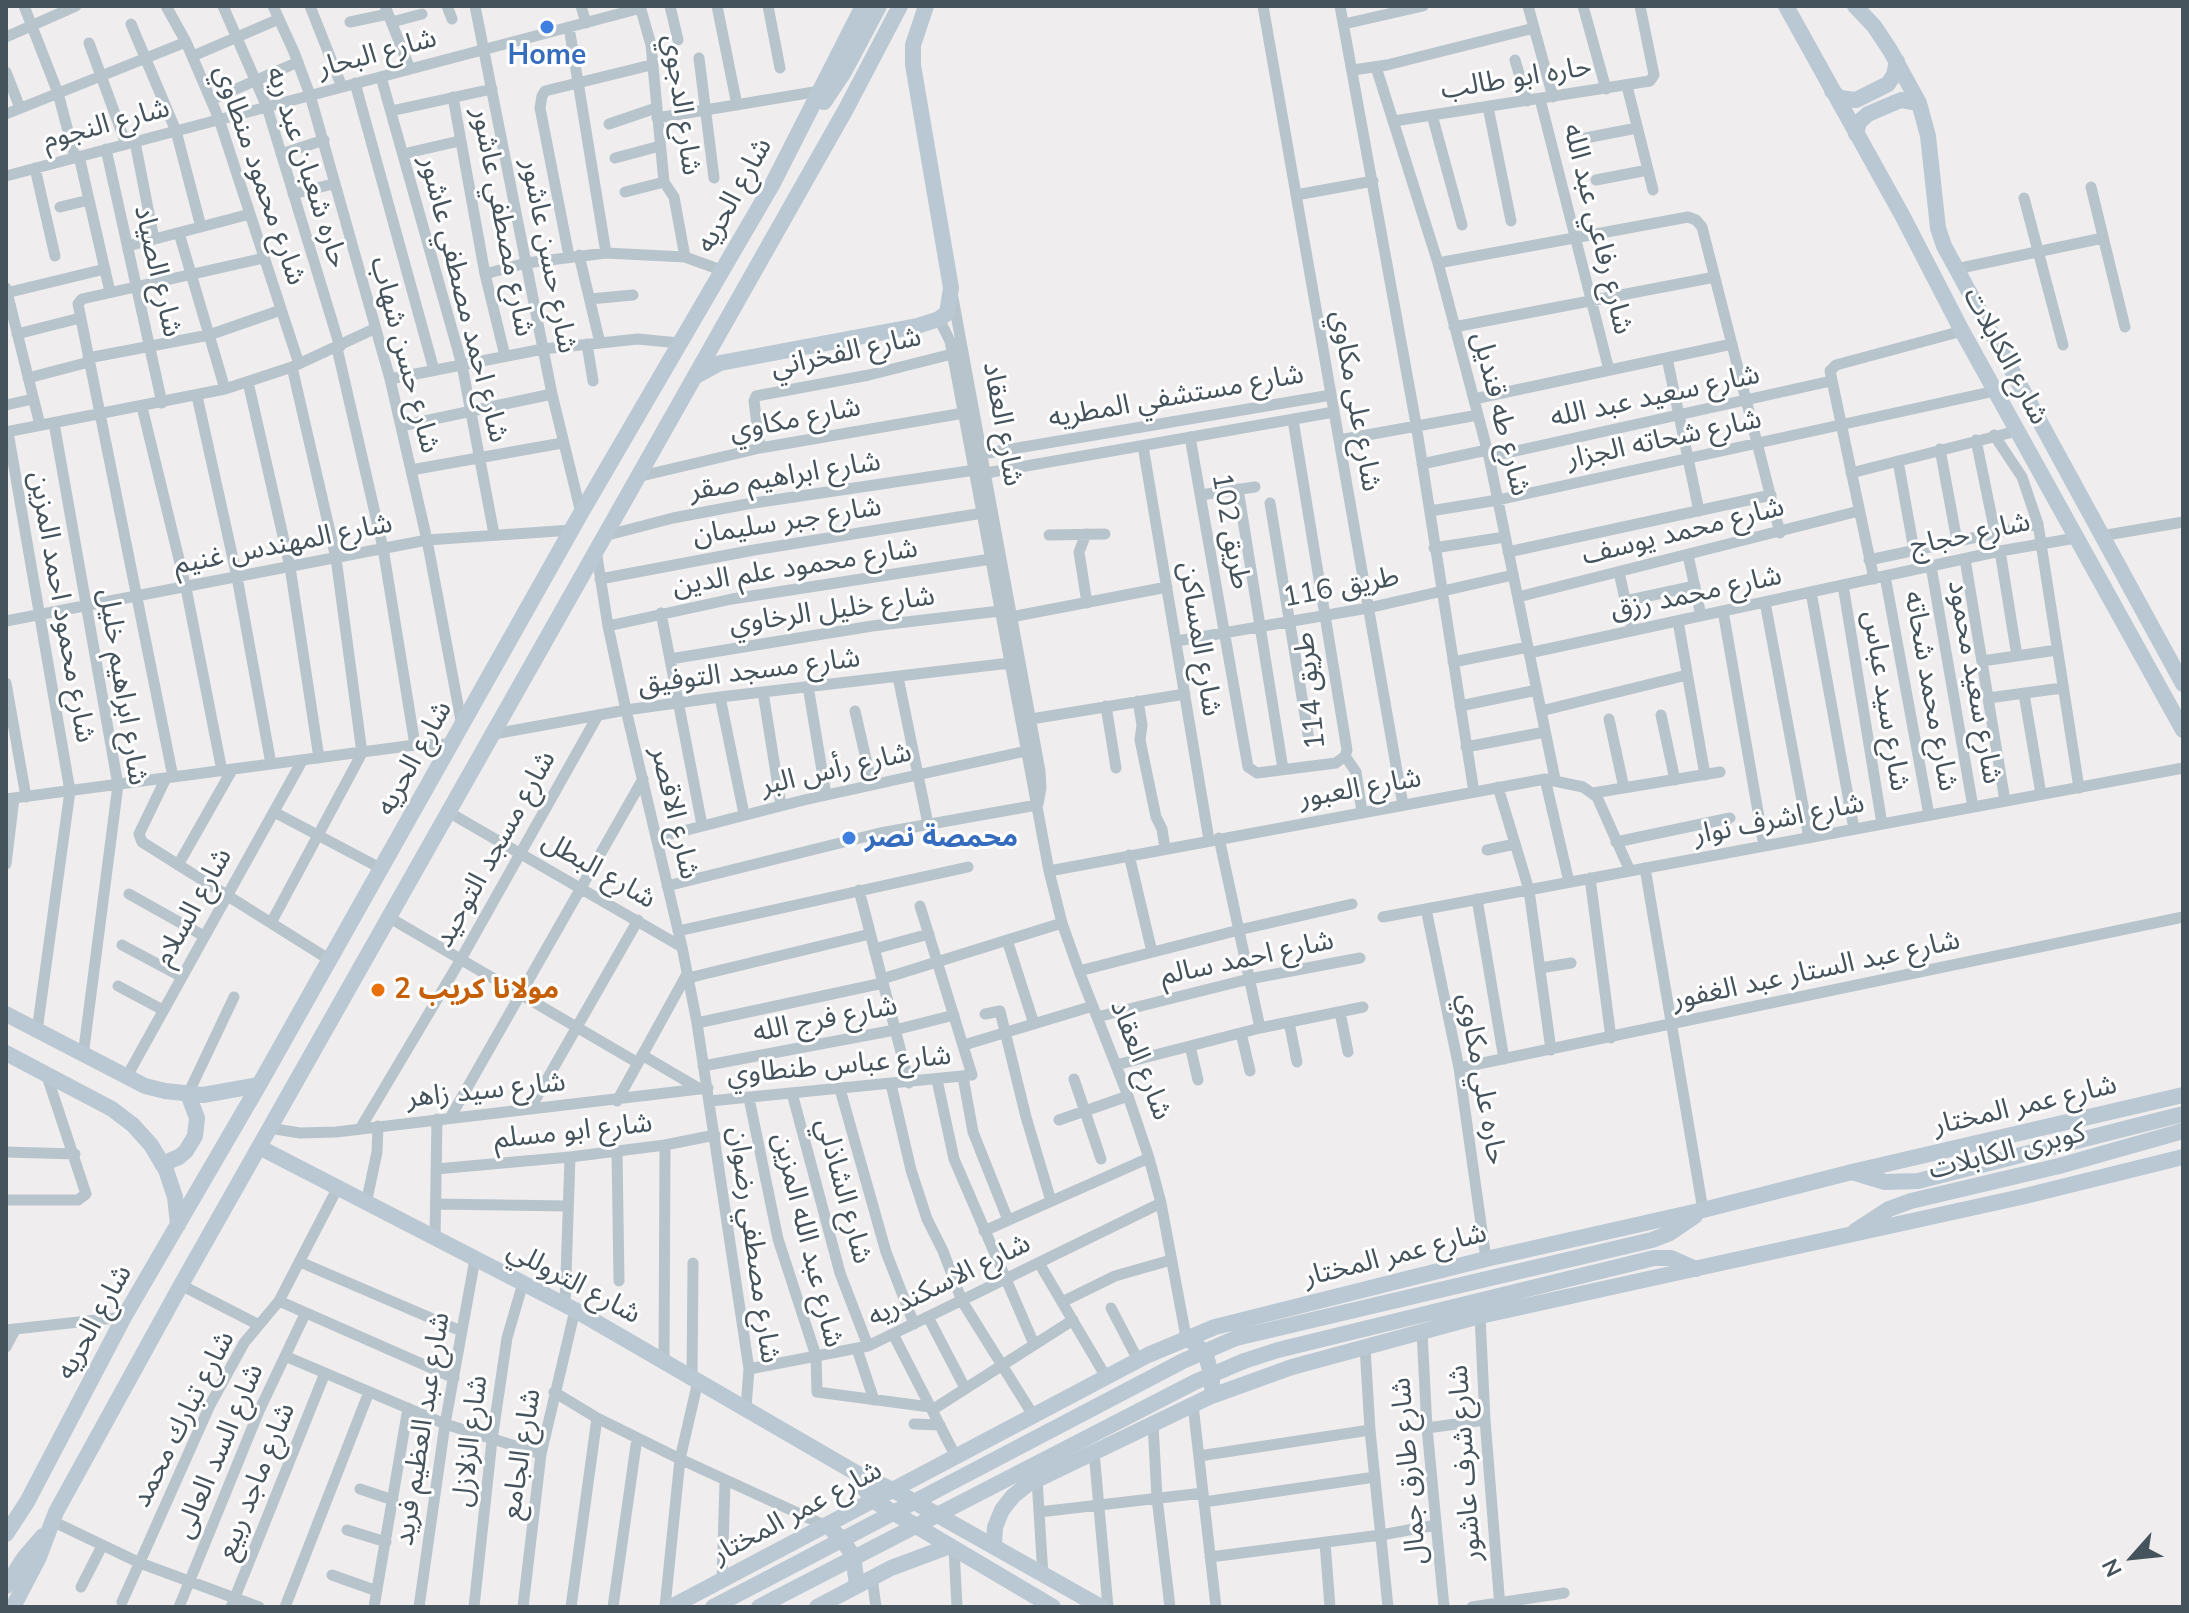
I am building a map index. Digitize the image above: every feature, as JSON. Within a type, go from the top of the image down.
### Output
[{"type":"main road","points":[[772,185],[844,72],[879,6]]},
{"type":"main road","name":"شارع الحريه","points":[[13,1607],[33,1570],[51,1525],[181,1285],[846,109],[900,6]]},
{"type":"main road","name":"شارع الكابلات","points":[[1786,6],[2183,730]]},
{"type":"main road","name":"شارع الكابلات","points":[[1855,6],[1874,26],[1919,103],[1928,136],[1938,228],[1956,269],[2183,684]]},
{"type":"main road","name":"شارع الحريه","points":[[8,1533],[124,1317],[382,869],[581,513],[772,185],[858,10]]},
{"type":"main road","points":[[690,382],[703,370],[720,363],[939,319],[947,313],[951,288],[915,83],[913,45],[924,11]]},
{"type":"main road","points":[[1831,90],[1840,98],[1856,100],[1888,84],[1897,61]]},
{"type":"main road","points":[[1856,134],[1859,122],[1868,114],[1901,100],[1919,103]]},
{"type":"main road","points":[[6,1014],[126,1078],[165,1091],[221,1093],[259,1085]]},
{"type":"main road","points":[[6,1053],[123,1116],[151,1145],[162,1164],[175,1197],[178,1225]]},
{"type":"main road","points":[[162,1164],[179,1157],[195,1136],[197,1118],[188,1094]]},
{"type":"main road","name":"شارع عمر المختار","points":[[671,1607],[1186,1337],[1257,1315],[1486,1259],[2183,1095]]},
{"type":"main road","name":"كوبرى الكابلات","points":[[1852,1172],[1885,1182],[1918,1181],[2183,1114]]},
{"type":"main road","name":"كوبرى الكابلات","points":[[1851,1235],[1889,1209],[1911,1201],[2059,1166],[2183,1131]]},
{"type":"main road","name":"شارع التروللي","points":[[259,1147],[570,1307],[858,1474],[895,1491],[1101,1607]]},
{"type":"main road","points":[[994,1546],[998,1519],[1013,1496],[1037,1479],[1209,1397],[1292,1367],[1480,1316],[2021,1197],[2183,1157]]},
{"type":"main road","points":[[713,1607],[1183,1361],[1236,1338],[1652,1240],[1687,1223],[1703,1210]]},
{"type":"main road","points":[[759,1607],[1195,1382],[1244,1361],[1654,1258],[1671,1258],[1696,1269]]},
{"type":"main road","points":[[1186,1337],[1202,1350],[1207,1359],[1212,1378],[1209,1397]]},
{"type":"main road","points":[[982,1443],[979,1454],[983,1478],[991,1487],[1013,1496]]},
{"type":"main road","name":"شارع التروللي","points":[[858,1474],[874,1501],[952,1547],[1032,1601],[1053,1607]]},
{"type":"main road","points":[[6,1586],[51,1525]]},
{"type":"main road","points":[[826,1527],[848,1547],[864,1581]]},
{"type":"main road","points":[[817,1607],[864,1581],[952,1547]]},
{"type":"street","points":[[24,6],[58,93],[89,200],[110,292]]},
{"type":"street","points":[[6,37],[76,6]]},
{"type":"street","name":"شارع محمود منطاوي","points":[[166,6],[193,56],[219,119],[296,365],[336,558],[362,753]]},
{"type":"street","name":"حاره شعبان عبد ربه","points":[[223,6],[267,107],[338,347],[383,548],[415,745]]},
{"type":"street","name":"شارع حسن شهاب","points":[[273,6],[310,95],[390,379],[427,540],[462,726]]},
{"type":"street","points":[[310,6],[342,87]]},
{"type":"street","points":[[447,6],[452,19]]},
{"type":"street","name":"شارع حسن عاشور","points":[[475,6],[562,443],[581,513]]},
{"type":"street","points":[[581,6],[586,23]]},
{"type":"street","points":[[670,6],[678,40]]},
{"type":"street","points":[[717,6],[737,105]]},
{"type":"street","points":[[768,6],[780,68]]},
{"type":"street","name":"شارع على مكاوي","points":[[1263,6],[1403,805]]},
{"type":"street","name":"شارع على مكاوي","points":[[1340,6],[1416,424],[1474,792]]},
{"type":"street","points":[[1344,24],[1423,6]]},
{"type":"street","name":"شارع رفاعي عبد الله","points":[[1528,6],[1575,237],[1609,370]]},
{"type":"street","points":[[1583,6],[1606,89]]},
{"type":"street","name":"حاره ابو طالب","points":[[1394,121],[1646,83],[1654,75],[1640,6]]},
{"type":"street","name":"شارع البحار","points":[[219,119],[640,7]]},
{"type":"street","name":"شارع الدجوي","points":[[640,7],[651,45],[664,182],[674,197],[685,257]]},
{"type":"street","points":[[388,14],[410,69]]},
{"type":"street","points":[[350,22],[388,14],[422,14]]},
{"type":"street","points":[[193,56],[279,19]]},
{"type":"street","points":[[131,24],[176,131],[201,227]]},
{"type":"street","points":[[569,27],[606,253]]},
{"type":"street","points":[[1353,70],[1534,28]]},
{"type":"street","points":[[6,114],[186,42]]},
{"type":"street","points":[[89,43],[130,143],[154,239]]},
{"type":"street","points":[[699,58],[714,178]]},
{"type":"street","points":[[1515,60],[1527,101]]},
{"type":"street","points":[[211,100],[298,62]]},
{"type":"street","points":[[593,381],[590,299],[574,255],[540,108],[545,91],[651,65]]},
{"type":"street","name":"شارع طه قنديل","points":[[1376,67],[1438,263],[1488,454],[1545,732],[1550,779],[1569,882]]},
{"type":"street","points":[[6,72],[20,108]]},
{"type":"street","name":"شارع احمد مصطفي عاشور","points":[[381,77],[462,365],[494,534]]},
{"type":"street","points":[[355,83],[434,370]]},
{"type":"street","points":[[1627,86],[1653,190]]},
{"type":"street","points":[[391,111],[492,89]]},
{"type":"street","points":[[609,124],[657,113],[706,110],[820,91]]},
{"type":"street","name":"شارع مصطفي عاشور","points":[[453,97],[485,274],[505,356]]},
{"type":"street","points":[[1488,107],[1511,221]]},
{"type":"street","points":[[1432,115],[1462,225]]},
{"type":"street","name":"شارع النجوم","points":[[6,176],[219,119]]},
{"type":"street","points":[[1575,140],[1637,128]]},
{"type":"street","points":[[281,154],[324,140]]},
{"type":"street","points":[[403,154],[459,141]]},
{"type":"street","points":[[615,158],[660,146]]},
{"type":"street","name":"شارع الصياد","points":[[106,149],[162,403]]},
{"type":"street","points":[[35,168],[55,256]]},
{"type":"street","points":[[1596,180],[1648,170]]},
{"type":"street","points":[[1296,195],[1373,181]]},
{"type":"street","points":[[625,192],[664,182]]},
{"type":"street","points":[[293,194],[333,184]]},
{"type":"street","points":[[2091,187],[2125,327]]},
{"type":"street","points":[[2024,198],[2063,345]]},
{"type":"street","points":[[60,207],[89,200]]},
{"type":"street","points":[[128,246],[250,214]]},
{"type":"street","points":[[1438,263],[1683,218],[1696,220],[1702,227],[1780,533]]},
{"type":"street","points":[[179,233],[225,389]]},
{"type":"street","points":[[1956,269],[2103,238]]},
{"type":"street","points":[[485,274],[526,263],[606,253],[685,257],[721,270]]},
{"type":"street","points":[[264,258],[110,292],[82,299],[78,304],[170,778],[139,834],[140,838],[145,845],[330,960]]},
{"type":"street","points":[[40,425],[6,291],[105,269]]},
{"type":"street","points":[[1454,327],[1715,277]]},
{"type":"street","name":"شارع العقاد","points":[[951,288],[982,454],[983,513],[991,559],[1031,719],[1041,781],[1037,805]]},
{"type":"street","points":[[590,299],[633,295]]},
{"type":"street","points":[[28,378],[150,345],[209,335],[281,310]]},
{"type":"street","points":[[6,348],[18,339],[80,318]]},
{"type":"street","name":"شارع العقاد","points":[[939,319],[950,341],[964,413],[981,471],[1006,614],[1010,663],[1049,871],[1062,923],[1149,1158],[1161,1203],[1186,1337]]},
{"type":"street","points":[[7,432],[225,389],[296,365],[374,329]]},
{"type":"street","points":[[1879,577],[1869,560],[1830,371],[1836,365],[1962,331]]},
{"type":"street","points":[[390,379],[543,349],[638,339],[679,343]]},
{"type":"street","points":[[1474,399],[1732,344]]},
{"type":"street","name":"شارع الفخراني","points":[[760,448],[754,401],[760,395],[869,375],[952,354]]},
{"type":"street","points":[[1667,358],[1699,511]]},
{"type":"street","name":"شارع سعيد عبد الله","points":[[1422,464],[1488,454],[1831,381]]},
{"type":"street","points":[[248,382],[290,567],[319,758]]},
{"type":"street","name":"شارع شحاته الجزار","points":[[1430,511],[1498,500],[1995,391]]},
{"type":"street","points":[[401,426],[552,394]]},
{"type":"street","name":"شارع مستشفي المطريه","points":[[982,454],[1331,395]]},
{"type":"street","points":[[197,396],[237,577],[271,764]]},
{"type":"street","points":[[6,405],[33,399]]},
{"type":"street","points":[[142,407],[227,770],[178,865]]},
{"type":"street","name":"شارع مستشفي المطريه","points":[[981,471],[1334,412]]},
{"type":"street","name":"شارع مكاوي","points":[[636,477],[760,448],[964,413]]},
{"type":"street","points":[[1339,440],[1478,415]]},
{"type":"street","name":"طريق 114","points":[[1248,767],[1257,773],[1336,763],[1347,750],[1293,420]]},
{"type":"street","name":"شارع ابراهيم خليل","points":[[54,423],[118,785],[83,1056]]},
{"type":"street","points":[[1851,473],[2017,431]]},
{"type":"street","name":"شارع محمود احمد المزين","points":[[7,432],[70,791],[37,1031]]},
{"type":"street","points":[[1994,435],[2022,477],[2038,524],[2079,788]]},
{"type":"street","name":"طريق 102","points":[[1190,437],[1248,767]]},
{"type":"street","points":[[1976,440],[1995,533]]},
{"type":"street","points":[[411,470],[562,443]]},
{"type":"street","name":"شارع المساكن","points":[[1143,446],[1185,694],[1214,839],[1239,930],[1260,1028]]},
{"type":"street","points":[[1940,449],[1957,541]]},
{"type":"street","points":[[1898,461],[1914,550]]},
{"type":"street","name":"شارع ابراهيم صقر","points":[[600,543],[673,518],[747,504],[981,471]]},
{"type":"street","points":[[1200,495],[1255,487]]},
{"type":"street","points":[[1238,489],[1283,769]]},
{"type":"street","points":[[1508,552],[1771,495]]},
{"type":"street","points":[[1270,503],[1309,740]]},
{"type":"street","name":"شارع محمد يوسف","points":[[1518,597],[1859,511]]},
{"type":"street","name":"شارع جبر سليمان","points":[[600,579],[754,550],[983,513]]},
{"type":"street","points":[[2101,536],[2183,522]]},
{"type":"street","name":"شارع حجاج","points":[[1869,560],[2038,524]]},
{"type":"street","name":"شارع المهندس غنيم","points":[[6,621],[427,540],[572,530]]},
{"type":"street","points":[[1086,534],[1079,552],[1087,603]]},
{"type":"street","points":[[1049,535],[1105,534]]},
{"type":"street","points":[[1434,548],[1505,537]]},
{"type":"street","name":"شارع حجاج","points":[[1879,577],[2076,538]]},
{"type":"street","name":"شارع الاقصر","points":[[600,543],[600,579],[608,626],[682,947],[697,1023],[704,1089]]},
{"type":"street","points":[[2000,551],[2017,656]]},
{"type":"street","points":[[1688,555],[1701,616]]},
{"type":"street","name":"شارع محمود علم الدين","points":[[608,626],[732,599],[991,559]]},
{"type":"street","points":[[1965,559],[2005,801]]},
{"type":"street","name":"شارع سعيد محمود","points":[[1931,566],[1973,807]]},
{"type":"street","points":[[1619,572],[1632,631]]},
{"type":"street","name":"طريق 116","points":[[1177,641],[1368,608],[1513,575]]},
{"type":"street","name":"شارع محمد رزق","points":[[1453,662],[1632,631],[1879,577]]},
{"type":"street","name":"شارع محمد شحاته","points":[[1879,577],[1929,815]]},
{"type":"street","name":"شارع سيد عباس","points":[[1843,585],[1882,824]]},
{"type":"street","points":[[1625,601],[1695,586]]},
{"type":"street","name":"شارع خليل الرخاوي","points":[[670,659],[872,626],[1087,603],[1167,587]]},
{"type":"street","points":[[1811,592],[1854,829]]},
{"type":"street","points":[[1765,602],[1809,838]]},
{"type":"street","points":[[1723,611],[1764,846]]},
{"type":"street","points":[[661,613],[702,825]]},
{"type":"street","points":[[1678,621],[1705,775]]},
{"type":"street","points":[[1982,661],[2057,650]]},
{"type":"street","name":"شارع مسجد التوفيق","points":[[494,734],[720,697],[1010,663]]},
{"type":"street","points":[[1541,711],[1687,675]]},
{"type":"street","points":[[898,677],[928,824]]},
{"type":"street","points":[[6,683],[15,798],[6,864]]},
{"type":"street","points":[[808,686],[826,795]]},
{"type":"street","points":[[1988,698],[2062,688]]},
{"type":"street","points":[[1460,706],[1537,690]]},
{"type":"street","points":[[763,692],[781,805]]},
{"type":"street","points":[[1031,719],[1185,694]]},
{"type":"street","points":[[2024,694],[2041,794]]},
{"type":"street","points":[[720,697],[744,814]]},
{"type":"street","points":[[1138,701],[1142,725],[1140,740],[1165,848]]},
{"type":"street","points":[[1106,706],[1116,768]]},
{"type":"street","points":[[855,711],[872,785]]},
{"type":"street","points":[[1661,715],[1675,780]]},
{"type":"street","name":"شارع مسجد التوحيد","points":[[360,1129],[461,959],[597,717]]},
{"type":"street","points":[[1609,719],[1624,788]]},
{"type":"street","points":[[1466,747],[1545,732]]},
{"type":"street","points":[[15,798],[415,745],[452,744]]},
{"type":"street","name":"شارع رأس البر","points":[[656,838],[781,805],[1026,751]]},
{"type":"street","points":[[271,923],[362,753]]},
{"type":"street","points":[[1345,756],[1356,772],[1362,812]]},
{"type":"street","name":"شارع السلام","points":[[126,1078],[302,761]]},
{"type":"street","name":"شارع اشرف نوار","points":[[1383,917],[2183,768]]},
{"type":"street","points":[[1593,793],[1720,772]]},
{"type":"street","points":[[450,1118],[643,779]]},
{"type":"street","name":"شارع العبور","points":[[1049,871],[1550,779],[1583,787],[1593,793]]},
{"type":"street","points":[[1498,787],[1529,890],[1551,1050]]},
{"type":"street","points":[[1593,793],[1604,806],[1630,871]]},
{"type":"street","points":[[667,886],[880,833],[1037,805]]},
{"type":"street","points":[[274,812],[382,869]]},
{"type":"street","name":"شارع البطل","points":[[450,813],[682,947]]},
{"type":"street","points":[[1616,842],[1730,818]]},
{"type":"street","points":[[1487,850],[1515,844]]},
{"type":"street","points":[[1129,855],[1152,952]]},
{"type":"street","points":[[678,931],[968,867]]},
{"type":"street","points":[[1645,868],[1703,1210]]},
{"type":"street","points":[[1590,878],[1611,1038]]},
{"type":"street","points":[[859,890],[909,1083]]},
{"type":"street","points":[[129,894],[204,936]]},
{"type":"street","points":[[1477,899],[1504,1059]]},
{"type":"street","points":[[1079,971],[1352,904]]},
{"type":"street","points":[[920,906],[964,1045],[973,1132],[1008,1220]]},
{"type":"street","name":"حاره علي مكاوي","points":[[1426,909],[1459,1068],[1486,1259]]},
{"type":"street","name":"شارع عبد الستار عبد الغفور","points":[[1459,1068],[2183,917]]},
{"type":"street","points":[[390,918],[577,1027],[704,1089]]},
{"type":"street","points":[[530,1109],[638,920]]},
{"type":"street","points":[[697,1023],[882,981],[1062,923]]},
{"type":"street","points":[[617,1101],[687,976],[870,934]]},
{"type":"street","points":[[874,949],[929,934]]},
{"type":"street","points":[[1007,940],[1034,1024]]},
{"type":"street","points":[[122,945],[182,977]]},
{"type":"street","name":"شارع احمد سالم","points":[[964,1045],[1034,1024],[1360,958]]},
{"type":"street","points":[[1540,968],[1571,963]]},
{"type":"street","points":[[118,986],[163,1010]]},
{"type":"street","points":[[188,1094],[234,997]]},
{"type":"street","points":[[1116,1065],[1260,1028],[1363,1007]]},
{"type":"street","points":[[985,1014],[999,1010],[1007,1032],[1026,1117],[1051,1201]]},
{"type":"street","points":[[1340,1012],[1348,1052]]},
{"type":"street","name":"شارع فرج الله","points":[[703,1066],[895,1030],[954,1015]]},
{"type":"street","points":[[1289,1022],[1297,1062]]},
{"type":"street","points":[[1241,1033],[1250,1071]]},
{"type":"street","points":[[1190,1046],[1198,1080]]},
{"type":"street","points":[[6,1200],[80,1200],[85,1192],[46,1073]]},
{"type":"street","name":"شارع عباس طنطاوي","points":[[710,1101],[968,1076]]},
{"type":"street","points":[[1074,1079],[1101,1159]]},
{"type":"street","points":[[937,1080],[954,1159],[1034,1344]]},
{"type":"street","points":[[891,1084],[911,1170],[927,1219],[939,1241],[962,1301],[1033,1415]]},
{"type":"street","name":"شارع سيد زاهر","points":[[269,1128],[300,1133],[360,1129],[704,1089]]},
{"type":"street","name":"شارع مصطفي رضوان","points":[[704,1089],[710,1101],[749,1369],[746,1408]]},
{"type":"street","points":[[840,1089],[886,1252],[914,1324]]},
{"type":"street","name":"شارع الشاذلي","points":[[792,1093],[863,1348],[874,1400]]},
{"type":"street","points":[[1059,1120],[1128,1096]]},
{"type":"street","name":"شارع عبد الله المزين","points":[[749,1098],[778,1239],[816,1356],[818,1393],[874,1400]]},
{"type":"street","points":[[435,1239],[437,1119]]},
{"type":"street","points":[[366,1204],[377,1152],[378,1126]]},
{"type":"street","name":"شارع ابو مسلم","points":[[436,1169],[570,1157],[715,1135]]},
{"type":"street","points":[[6,1143],[11,1152],[75,1154]]},
{"type":"street","points":[[664,1361],[665,1145]]},
{"type":"street","points":[[617,1151],[619,1281]]},
{"type":"street","name":"شارع الجامع","points":[[523,1607],[541,1454],[570,1307],[570,1157]]},
{"type":"street","points":[[984,1231],[1149,1158]]},
{"type":"street","name":"شارع تبارك محمد","points":[[122,1602],[210,1405],[244,1343],[279,1301],[337,1189]]},
{"type":"street","name":"شارع الاسكندريه","points":[[749,1369],[863,1348],[1161,1203]]},
{"type":"street","points":[[436,1204],[568,1206]]},
{"type":"street","name":"شارع عبد العظيم فريد","points":[[419,1607],[445,1424],[475,1259]]},
{"type":"street","points":[[1062,1302],[1115,1276],[1171,1260]]},
{"type":"street","points":[[300,1262],[461,1331]]},
{"type":"street","points":[[665,1607],[680,1459],[695,1379],[693,1263]]},
{"type":"street","points":[[1039,1263],[1106,1377]]},
{"type":"street","name":"شارع الزلازل","points":[[474,1607],[492,1440],[507,1338],[523,1283]]},
{"type":"street","points":[[181,1285],[259,1325]]},
{"type":"street","points":[[279,1301],[454,1378]]},
{"type":"street","points":[[1111,1308],[1138,1360]]},
{"type":"street","name":"شارع السد العالى","points":[[179,1607],[259,1411],[305,1314]]},
{"type":"street","name":"شارع شرف عاشور","points":[[1480,1316],[1500,1605]]},
{"type":"street","points":[[6,1347],[10,1330],[124,1317]]},
{"type":"street","points":[[928,1317],[965,1388]]},
{"type":"street","points":[[874,1400],[931,1408],[1073,1320]]},
{"type":"street","name":"شارع طارق جمال","points":[[1422,1332],[1427,1428],[1444,1607]]},
{"type":"street","points":[[893,1334],[956,1457]]},
{"type":"street","points":[[1365,1347],[1388,1607]]},
{"type":"street","points":[[285,1356],[445,1424],[541,1454]]},
{"type":"street","name":"شارع ماجد ربيع","points":[[233,1603],[325,1373]]},
{"type":"street","points":[[285,1607],[369,1392]]},
{"type":"street","points":[[554,1392],[597,1418],[725,1482],[826,1527]]},
{"type":"street","points":[[1193,1405],[1216,1607]]},
{"type":"street","points":[[374,1607],[408,1408]]},
{"type":"street","points":[[571,1607],[597,1418]]},
{"type":"street","points":[[1427,1428],[1485,1420]]},
{"type":"street","points":[[914,1424],[940,1425]]},
{"type":"street","points":[[1153,1424],[1157,1498],[1170,1607]]},
{"type":"street","points":[[1199,1456],[1370,1430]]},
{"type":"street","points":[[613,1607],[637,1438]]},
{"type":"street","points":[[1094,1452],[1108,1607]]},
{"type":"street","points":[[1039,1512],[1157,1498],[1204,1498],[1375,1477]]},
{"type":"street","points":[[1037,1479],[1043,1576]]},
{"type":"street","points":[[722,1581],[725,1482]]},
{"type":"street","points":[[360,1489],[393,1500]]},
{"type":"street","points":[[51,1525],[233,1603],[259,1607]]},
{"type":"street","points":[[1210,1557],[1436,1525]]},
{"type":"street","points":[[347,1530],[386,1542]]},
{"type":"street","points":[[1325,1543],[1330,1607]]},
{"type":"street","points":[[81,1587],[102,1546]]},
{"type":"street","points":[[952,1547],[957,1607]]},
{"type":"street","points":[[332,1575],[377,1591]]},
{"type":"street","points":[[864,1581],[876,1607]]},
{"type":"street","points":[[1472,1607],[1564,1593]]},
{"type":"place","name":"Home","points":[[547,27]]},
{"type":"place","name":"محمصة نصر","points":[[849,838]]},
{"type":"place","name":"مولانا كريب 2","points":[[378,990]]}]
